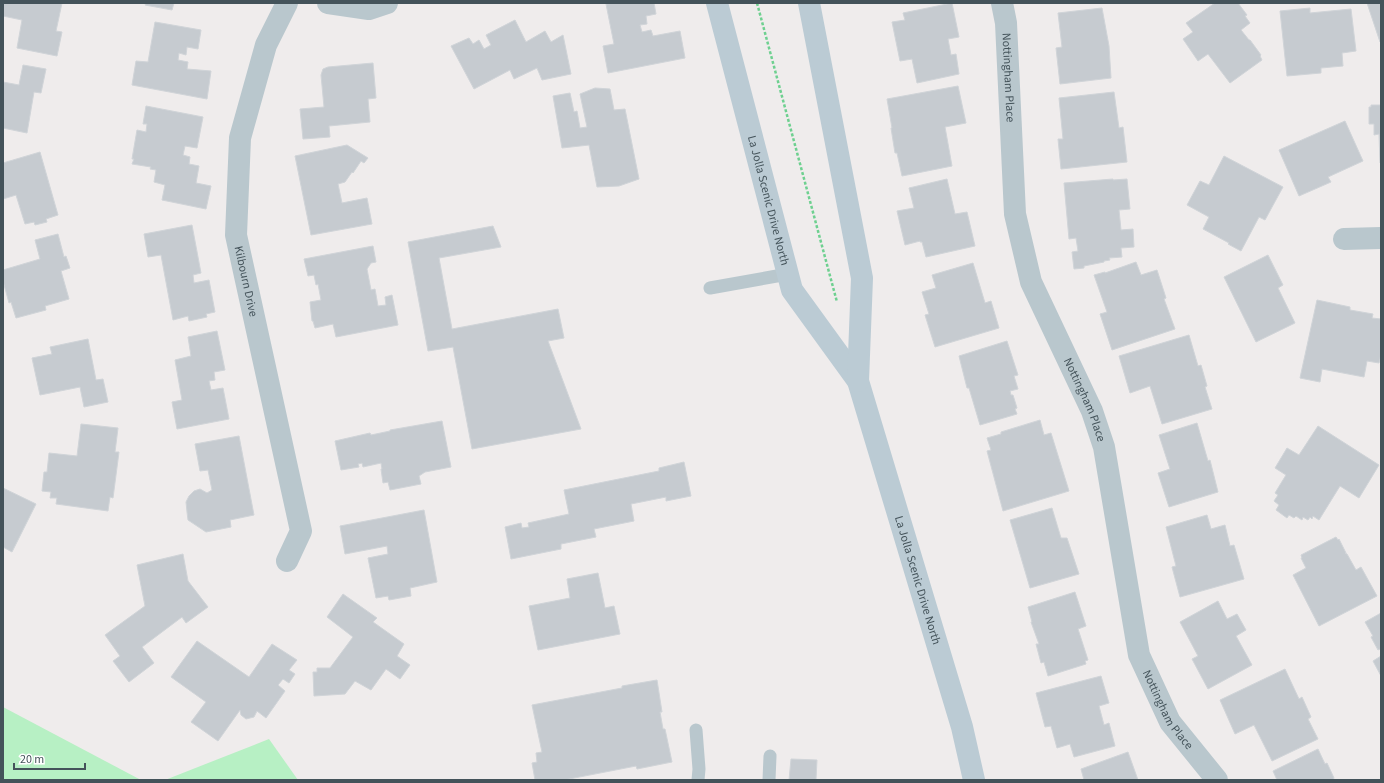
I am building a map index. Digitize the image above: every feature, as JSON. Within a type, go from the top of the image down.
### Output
[{"type":"main road","name":"La Jolla Scenic Drive North","points":[[717,3],[792,290],[858,381]]},
{"type":"main road","name":"La Jolla Scenic Drive North","points":[[809,3],[862,278],[858,381],[962,727],[974,780]]},
{"type":"street","name":"Kilbourn Drive","points":[[287,3],[266,45],[240,138],[236,235],[301,531],[287,561]]},
{"type":"street","points":[[328,3],[370,9],[387,3]]},
{"type":"street","name":"Nottingham Place","points":[[1002,3],[1006,23],[1014,214],[1030,282],[1092,410],[1104,447],[1139,654],[1170,722],[1217,780]]},
{"type":"street","points":[[1344,239],[1381,238]]},
{"type":"lane","points":[[710,288],[788,274]]},
{"type":"lane","points":[[696,730],[699,769],[698,780]]},
{"type":"lane","points":[[769,780],[770,756]]},
{"type":"path","points":[[757,3],[837,304]]},
{"type":"green space","points":[[3,707],[141,780],[3,780]]},
{"type":"green space","points":[[269,739],[298,780],[165,780]]},
{"type":"building","points":[[3,3],[62,3],[56,31],[62,32],[57,56],[17,48],[22,20],[3,16]]},
{"type":"building","points":[[146,3],[174,3],[172,10],[145,5]]},
{"type":"building","points":[[654,3],[656,14],[646,16],[647,24],[640,25],[642,32],[651,30],[653,36],[680,31],[685,58],[608,73],[603,46],[614,44],[606,4]]},
{"type":"building","points":[[952,3],[959,37],[948,39],[951,55],[956,54],[959,74],[917,83],[912,59],[900,61],[892,22],[905,20],[903,13]]},
{"type":"building","points":[[1215,3],[1238,3],[1247,15],[1245,16],[1250,23],[1241,30],[1261,55],[1262,60],[1230,83],[1208,54],[1198,61],[1183,39],[1193,32],[1186,23]]},
{"type":"building","points":[[1367,3],[1381,3],[1380,42]]},
{"type":"building","points":[[1102,8],[1109,46],[1111,78],[1060,84],[1056,48],[1062,47],[1058,13]]},
{"type":"building","points":[[1310,8],[1310,13],[1351,9],[1356,51],[1342,53],[1343,66],[1321,68],[1321,73],[1287,76],[1280,11]]},
{"type":"building","points":[[515,20],[526,42],[545,31],[551,42],[563,35],[571,74],[542,80],[537,68],[514,79],[510,70],[474,89],[451,46],[469,38],[473,44],[479,40],[484,49],[491,45],[486,35]]},
{"type":"building","points":[[155,22],[201,30],[198,49],[187,47],[186,55],[179,53],[178,60],[188,62],[187,69],[211,71],[207,99],[132,85],[136,61],[148,62]]},
{"type":"building","points":[[373,63],[376,98],[368,99],[370,122],[329,126],[330,137],[303,139],[300,109],[324,107],[321,75],[323,69],[328,67]]},
{"type":"building","points":[[23,65],[46,69],[41,93],[34,92],[27,133],[3,128],[3,82],[19,85]]},
{"type":"building","points":[[958,86],[966,123],[945,127],[952,166],[902,176],[897,153],[895,153],[887,99]]},
{"type":"building","points":[[595,88],[610,89],[614,110],[625,109],[639,179],[619,186],[597,187],[589,145],[562,148],[553,96],[570,93],[574,112],[577,111],[580,128],[587,127],[580,94]]},
{"type":"building","points":[[1114,92],[1119,128],[1123,127],[1127,162],[1061,169],[1058,139],[1063,139],[1059,98]]},
{"type":"building","points":[[1371,105],[1381,105],[1380,163],[1379,134],[1374,135],[1374,124],[1369,124],[1369,107],[1371,107]]},
{"type":"building","points":[[146,106],[203,117],[197,148],[185,146],[183,155],[190,157],[189,164],[199,166],[196,183],[211,186],[206,209],[162,200],[165,185],[154,182],[156,170],[150,169],[151,167],[132,164],[134,159],[132,159],[137,130],[146,132],[147,124],[143,124]]},
{"type":"building","points":[[1345,121],[1363,161],[1328,177],[1331,182],[1299,196],[1279,150]]},
{"type":"building","points":[[347,145],[368,158],[364,163],[361,161],[345,182],[338,184],[342,203],[367,198],[372,224],[311,235],[295,156]]},
{"type":"building","points":[[40,152],[58,215],[46,219],[47,222],[35,225],[34,222],[25,224],[16,195],[3,199],[3,163]]},
{"type":"building","points":[[1224,156],[1283,187],[1265,220],[1259,217],[1241,251],[1203,229],[1209,217],[1187,205],[1200,181],[1209,185]]},
{"type":"building","points":[[947,179],[955,214],[967,212],[975,246],[926,257],[922,242],[920,241],[905,245],[897,211],[914,208],[909,188]]},
{"type":"building","points":[[1127,179],[1130,209],[1119,210],[1121,230],[1133,229],[1134,247],[1121,248],[1122,257],[1109,258],[1110,260],[1104,262],[1084,266],[1084,268],[1074,269],[1072,252],[1078,251],[1076,238],[1069,239],[1064,183]]},
{"type":"building","points":[[192,225],[201,273],[193,275],[194,283],[209,280],[215,312],[206,314],[207,317],[189,321],[188,316],[173,320],[161,255],[148,257],[144,234]]},
{"type":"building","points":[[493,226],[501,247],[439,258],[452,329],[558,309],[564,338],[548,341],[581,429],[472,449],[453,347],[428,351],[408,242]]},
{"type":"building","points":[[58,234],[64,257],[66,256],[70,268],[61,271],[69,299],[45,306],[46,310],[16,318],[11,302],[9,303],[3,281],[3,270],[40,259],[35,240]]},
{"type":"building","points":[[373,246],[376,262],[371,263],[367,269],[371,290],[375,289],[378,306],[386,305],[385,297],[392,295],[398,325],[336,337],[333,324],[315,328],[312,321],[310,302],[321,300],[318,284],[316,285],[314,275],[308,276],[304,259]]},
{"type":"building","points":[[1268,255],[1283,285],[1278,288],[1295,323],[1256,342],[1224,277]]},
{"type":"building","points":[[1136,262],[1141,275],[1157,270],[1166,298],[1164,299],[1175,329],[1112,350],[1100,314],[1107,312],[1094,275],[1105,273]]},
{"type":"building","points":[[973,263],[985,303],[991,301],[999,328],[935,347],[925,315],[929,314],[922,292],[936,288],[932,275]]},
{"type":"building","points":[[1317,300],[1350,307],[1350,310],[1373,314],[1372,318],[1381,319],[1381,354],[1379,363],[1367,361],[1364,377],[1322,369],[1320,382],[1300,378]]},
{"type":"building","points":[[217,331],[225,370],[214,372],[215,380],[209,381],[211,390],[223,388],[229,419],[177,429],[172,402],[182,400],[175,360],[191,356],[188,337]]},
{"type":"building","points":[[1189,335],[1198,366],[1201,365],[1207,386],[1205,387],[1212,409],[1162,424],[1150,386],[1130,393],[1119,356]]},
{"type":"building","points":[[88,339],[96,380],[103,379],[108,402],[84,407],[80,387],[40,395],[32,358],[52,354],[50,347]]},
{"type":"building","points":[[1007,341],[1018,375],[1014,376],[1018,389],[1010,391],[1011,395],[1013,395],[1017,408],[1015,409],[1017,414],[980,425],[969,388],[967,388],[959,356]]},
{"type":"building","points":[[1040,420],[1044,435],[1051,433],[1069,491],[1003,511],[987,451],[991,450],[987,438]]},
{"type":"building","points":[[442,421],[451,467],[425,472],[419,476],[421,484],[390,490],[388,482],[383,483],[381,463],[363,467],[362,463],[358,464],[359,467],[341,470],[335,441],[370,433],[371,435],[390,430]]},
{"type":"building","points":[[1197,423],[1208,461],[1210,460],[1218,492],[1169,507],[1158,473],[1170,469],[1159,435]]},
{"type":"building","points":[[81,424],[118,428],[115,452],[119,452],[113,498],[110,497],[108,511],[56,504],[57,498],[50,498],[51,492],[42,491],[44,472],[47,472],[49,453],[77,456]]},
{"type":"building","points":[[1318,426],[1379,465],[1359,498],[1340,486],[1319,520],[1313,516],[1312,519],[1310,517],[1308,520],[1303,517],[1302,520],[1296,516],[1294,518],[1289,515],[1287,518],[1276,510],[1279,505],[1274,501],[1278,495],[1275,493],[1286,475],[1275,468],[1287,448],[1299,455]]},
{"type":"building","points":[[239,436],[254,515],[230,520],[231,527],[206,532],[188,520],[187,512],[186,502],[194,491],[200,489],[207,493],[212,490],[208,470],[200,471],[195,444]]},
{"type":"building","points":[[684,462],[691,496],[666,501],[666,497],[631,504],[634,521],[594,529],[596,537],[561,544],[561,549],[511,559],[505,527],[521,523],[522,528],[529,527],[528,523],[569,514],[564,490],[659,471],[659,468]]},
{"type":"building","points":[[3,488],[36,504],[12,552],[3,547]]},
{"type":"building","points":[[1052,508],[1061,538],[1067,538],[1079,574],[1030,588],[1010,520]]},
{"type":"building","points":[[424,510],[437,582],[410,588],[411,596],[389,600],[388,596],[376,598],[368,558],[388,554],[387,546],[345,554],[340,526]]},
{"type":"building","points":[[1207,515],[1211,529],[1225,525],[1230,546],[1234,545],[1244,579],[1180,597],[1172,567],[1176,566],[1166,527]]},
{"type":"building","points":[[1336,537],[1338,540],[1339,539],[1345,553],[1356,570],[1361,567],[1377,596],[1319,626],[1293,575],[1306,568],[1301,555]]},
{"type":"building","points":[[183,554],[188,581],[208,607],[186,623],[182,617],[142,647],[154,663],[129,682],[113,661],[120,656],[105,635],[145,606],[137,565]]},
{"type":"building","points":[[598,573],[605,608],[614,606],[620,634],[538,650],[529,606],[570,598],[567,579]]},
{"type":"building","points":[[1075,592],[1086,626],[1078,629],[1088,660],[1085,661],[1086,664],[1048,676],[1044,662],[1041,663],[1036,644],[1039,644],[1031,622],[1028,607]]},
{"type":"building","points":[[343,594],[377,618],[373,622],[404,644],[397,656],[410,665],[400,679],[386,669],[371,690],[355,681],[345,694],[314,696],[313,672],[317,672],[317,668],[330,668],[353,637],[327,617]]},
{"type":"building","points":[[1218,601],[1227,619],[1237,614],[1246,630],[1236,636],[1252,665],[1208,689],[1192,659],[1198,656],[1180,622]]},
{"type":"building","points":[[1381,613],[1381,651],[1380,649],[1378,650],[1371,637],[1373,636],[1365,622]]},
{"type":"building","points":[[197,641],[249,677],[272,644],[297,660],[289,670],[295,674],[289,683],[283,679],[278,685],[285,691],[266,718],[257,711],[254,717],[246,719],[241,715],[240,710],[218,741],[191,722],[206,702],[171,677]]},
{"type":"building","points":[[1381,656],[1381,676],[1373,661]]},
{"type":"building","points":[[1285,669],[1299,699],[1302,697],[1311,717],[1308,719],[1318,739],[1272,761],[1254,725],[1235,734],[1220,700]]},
{"type":"building","points":[[1101,676],[1109,703],[1099,706],[1104,725],[1109,723],[1115,746],[1074,757],[1070,744],[1057,748],[1051,726],[1045,727],[1036,693]]},
{"type":"building","points":[[657,680],[663,729],[665,729],[672,762],[637,769],[636,766],[564,780],[535,780],[532,763],[537,762],[536,753],[542,752],[532,705]]},
{"type":"building","points":[[1318,749],[1325,764],[1327,763],[1334,778],[1333,780],[1277,780],[1273,771]]},
{"type":"building","points":[[1128,752],[1138,780],[1084,780],[1081,769]]},
{"type":"building","points":[[791,759],[817,760],[816,780],[789,780]]}]
